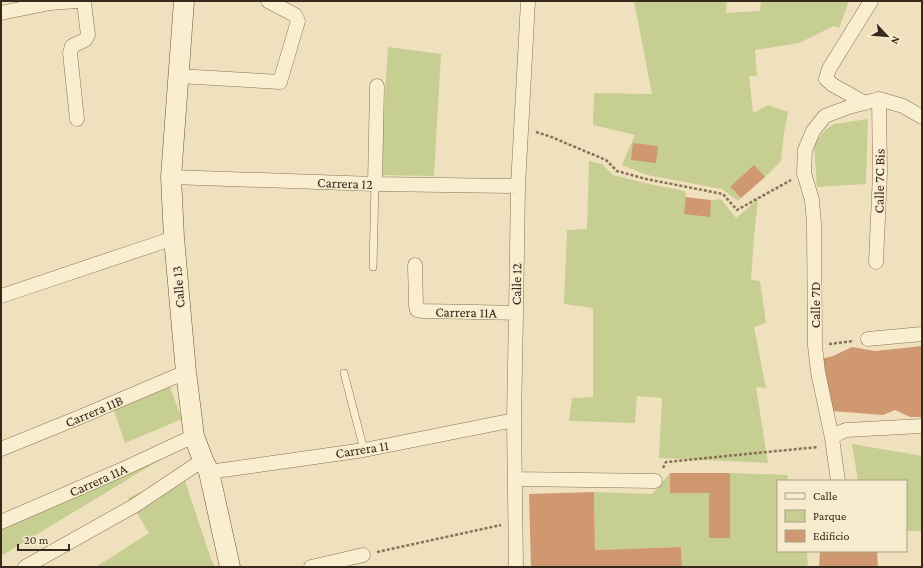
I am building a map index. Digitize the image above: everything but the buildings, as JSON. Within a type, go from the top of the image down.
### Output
[{"type":"main road","name":"Calle 13","points":[[184,1],[171,178],[174,238],[186,372],[194,436],[206,466],[230,567]]},
{"type":"street","points":[[1,13],[50,4],[78,1],[84,4],[88,35],[86,40],[72,46],[70,53],[77,119]]},
{"type":"street","points":[[178,76],[280,82],[298,21],[295,16],[268,1]]},
{"type":"street","name":"Calle 12","points":[[516,567],[514,420],[518,186],[528,1]]},
{"type":"street","points":[[871,1],[828,69],[826,79],[833,85],[865,103],[879,99],[903,106],[922,117]]},
{"type":"street","points":[[375,184],[377,86]]},
{"type":"street","name":"Calle 7C Bis","points":[[876,262],[880,173],[879,99]]},
{"type":"street","name":"Calle 7D","points":[[838,480],[818,372],[815,346],[814,224],[812,200],[804,173],[805,150],[813,131],[825,116],[865,103]]},
{"type":"street","name":"Carrera 12","points":[[171,178],[375,184],[518,186]]},
{"type":"street","points":[[1,296],[174,238]]},
{"type":"street","name":"Carrera 11A","points":[[415,265],[417,310],[516,312]]},
{"type":"street","points":[[868,339],[922,334]]},
{"type":"street","name":"Carrera 11B","points":[[1,449],[80,418],[186,372]]},
{"type":"street","name":"Carrera 11","points":[[25,567],[206,466],[364,450],[514,420]]},
{"type":"street","points":[[832,442],[839,433],[846,430],[922,426]]},
{"type":"street","name":"Carrera 11A","points":[[1,522],[121,470],[194,436]]},
{"type":"street","points":[[515,479],[655,481]]},
{"type":"street","points":[[311,567],[363,555]]},
{"type":"lane","points":[[373,267],[375,184]]},
{"type":"lane","points":[[344,373],[364,450]]},
{"type":"path","points":[[521,128],[549,136],[606,160],[617,171],[646,179],[723,194],[737,210],[804,173]]},
{"type":"path","points":[[815,346],[868,339]]},
{"type":"path","points":[[655,481],[666,462],[832,442]]},
{"type":"path","points":[[363,555],[516,522]]},
{"type":"green space","points":[[634,1],[727,1],[726,13],[760,11],[761,1],[849,1],[839,28],[834,26],[799,43],[755,50],[757,76],[749,76],[753,113],[768,105],[788,112],[781,161],[765,177],[730,187],[741,198],[738,201],[722,189],[647,175],[622,165],[635,135],[593,125],[594,93],[652,94]]},
{"type":"green space","points":[[388,47],[441,54],[434,176],[380,175]]},
{"type":"green space","points":[[868,119],[866,184],[817,187],[814,143],[825,130],[834,124]]},
{"type":"green space","points":[[589,161],[602,164],[613,175],[685,191],[686,197],[709,216],[711,200],[721,199],[736,218],[758,199],[751,280],[760,281],[766,323],[754,327],[766,388],[756,387],[768,463],[659,458],[662,398],[637,396],[635,423],[569,421],[572,398],[593,397],[593,308],[564,304],[567,230],[587,229]]},
{"type":"green space","points":[[165,374],[182,419],[125,443],[111,402]]},
{"type":"green space","points":[[852,444],[922,456],[922,531],[907,531],[907,480],[858,480]]},
{"type":"green space","points":[[178,449],[1,556],[1,520]]},
{"type":"green space","points":[[181,473],[215,567],[96,567],[149,533],[128,498]]},
{"type":"green space","points":[[670,473],[670,493],[709,493],[709,538],[730,538],[730,473],[788,475],[787,480],[777,480],[777,552],[807,552],[808,567],[682,567],[681,547],[595,550],[594,492],[652,494]]}]
